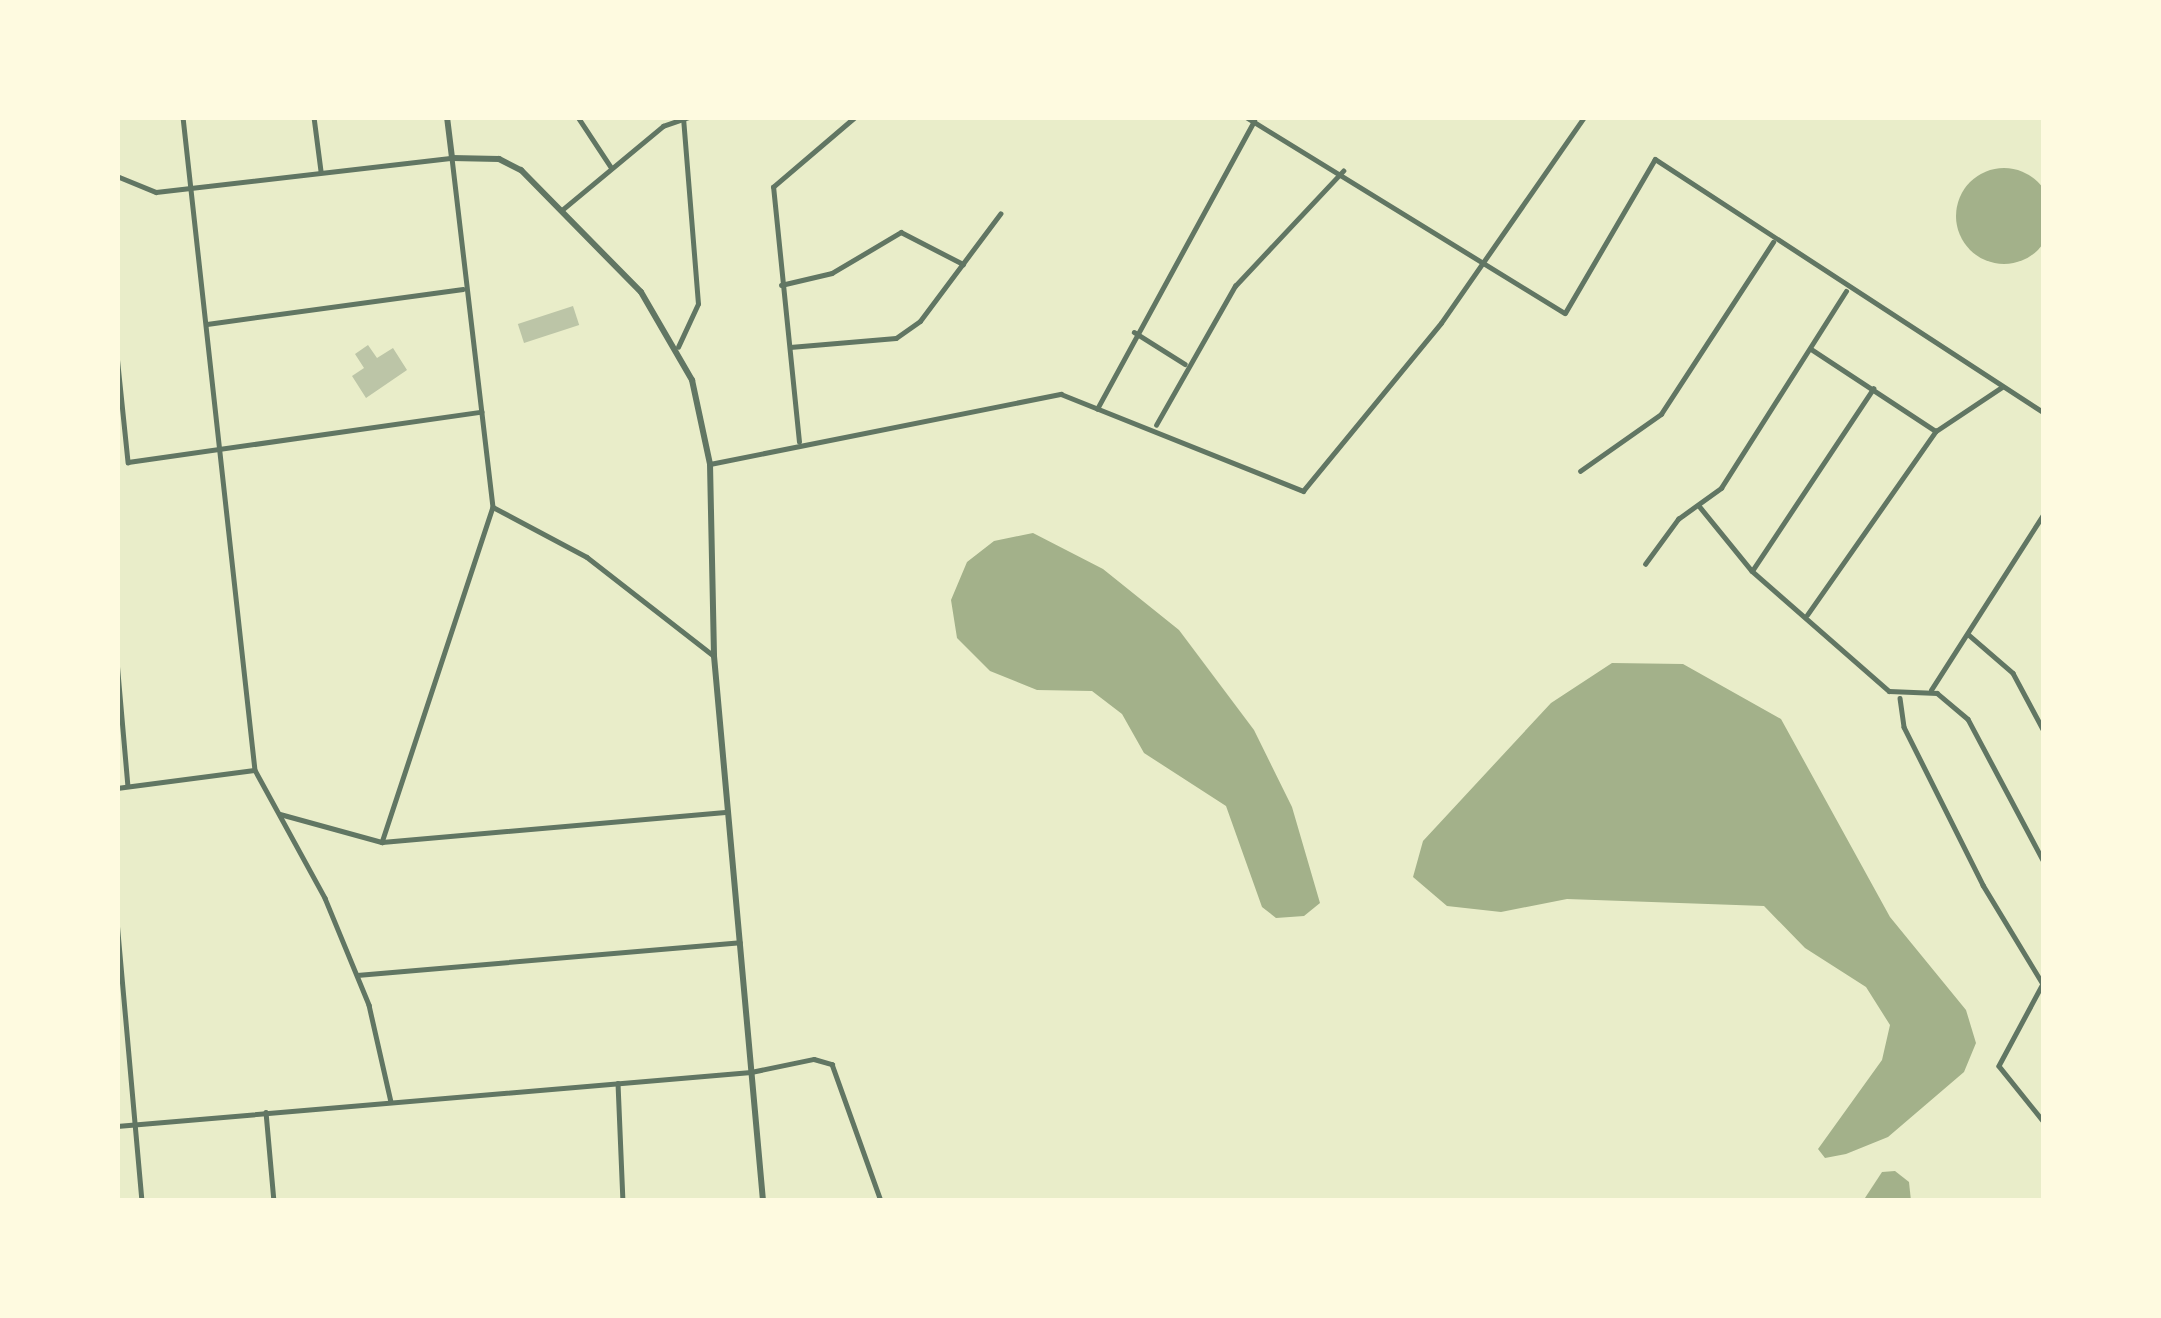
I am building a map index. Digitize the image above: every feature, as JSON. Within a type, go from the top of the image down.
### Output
[{"type":"street","points":[[183,117],[255,770],[356,976],[391,1102]]},
{"type":"street","points":[[314,117],[321,172]]},
{"type":"street","points":[[382,842],[493,506],[463,289],[447,117]]},
{"type":"street","points":[[578,117],[612,169]]},
{"type":"street","points":[[562,210],[685,117]]},
{"type":"street","points":[[679,347],[698,304],[685,117]]},
{"type":"street","points":[[800,442],[782,285],[776,179],[855,117]]},
{"type":"street","points":[[1246,117],[1343,171],[1539,301],[1571,311],[1655,159],[1846,291],[2044,413]]},
{"type":"street","points":[[710,464],[1049,394],[1155,426],[1303,491],[1485,265],[1584,117]]},
{"type":"street","points":[[1097,410],[1134,332],[1254,121]]},
{"type":"street","points":[[117,176],[142,190],[190,190],[452,158],[509,162],[641,292],[679,347],[710,464],[715,656],[763,1201]]},
{"type":"street","points":[[1155,426],[1235,286],[1343,171]]},
{"type":"street","points":[[788,347],[896,338],[920,321],[1000,214]]},
{"type":"street","points":[[782,285],[832,273],[901,232],[963,264]]},
{"type":"street","points":[[1580,471],[1661,414],[1773,242]]},
{"type":"street","points":[[205,324],[463,289]]},
{"type":"street","points":[[1645,564],[1659,538],[1700,507],[1765,428],[1846,291]]},
{"type":"street","points":[[1134,332],[1186,365]]},
{"type":"street","points":[[1811,349],[1936,431]]},
{"type":"street","points":[[117,355],[128,462]]},
{"type":"street","points":[[1807,615],[1936,431],[2002,387]]},
{"type":"street","points":[[1752,571],[1873,388]]},
{"type":"street","points":[[117,465],[481,412]]},
{"type":"street","points":[[493,506],[587,557],[715,656]]},
{"type":"street","points":[[1700,507],[1752,571],[1900,698],[1924,766],[2043,983],[1999,1066],[2044,1122]]},
{"type":"street","points":[[1900,698],[1930,691],[2044,513]]},
{"type":"street","points":[[1969,635],[2013,673],[2044,731]]},
{"type":"street","points":[[117,661],[128,786]]},
{"type":"street","points":[[1930,691],[1973,726],[2044,862]]},
{"type":"street","points":[[117,788],[255,770]]},
{"type":"street","points":[[280,814],[382,842],[728,812]]},
{"type":"street","points":[[117,921],[142,1201]]},
{"type":"street","points":[[356,976],[740,942]]},
{"type":"street","points":[[117,1126],[751,1072],[814,1058],[832,1064],[881,1201]]},
{"type":"street","points":[[618,1083],[623,1201]]},
{"type":"street","points":[[266,1112],[274,1201]]},
{"type":"shaded area","points":[[2004,168],[2022,171],[2038,182],[2049,198],[2049,234],[2038,250],[2022,261],[2004,264],[1986,261],[1970,250],[1959,234],[1956,216],[1959,198],[1970,182],[1986,171]]},
{"type":"shaded area","points":[[1033,533],[1103,569],[1179,630],[1254,730],[1292,807],[1320,903],[1304,916],[1276,918],[1262,907],[1226,806],[1144,753],[1122,714],[1092,691],[1037,690],[990,671],[957,638],[951,600],[967,562],[994,541]]},
{"type":"shaded area","points":[[1612,663],[1683,664],[1781,719],[1890,917],[1966,1010],[1976,1043],[1964,1072],[1888,1137],[1825,1158],[1818,1149],[1882,1060],[1890,1025],[1866,987],[1805,948],[1764,906],[1567,899],[1501,912],[1447,906],[1413,877],[1423,841],[1551,703]]},
{"type":"shaded area","points":[[1895,1171],[1909,1182],[1911,1201],[1863,1201],[1882,1172]]},
{"type":"building","points":[[573,306],[579,325],[524,343],[518,324]]},
{"type":"building","points":[[368,345],[377,358],[393,348],[407,370],[366,398],[352,376],[364,368],[355,354]]}]
